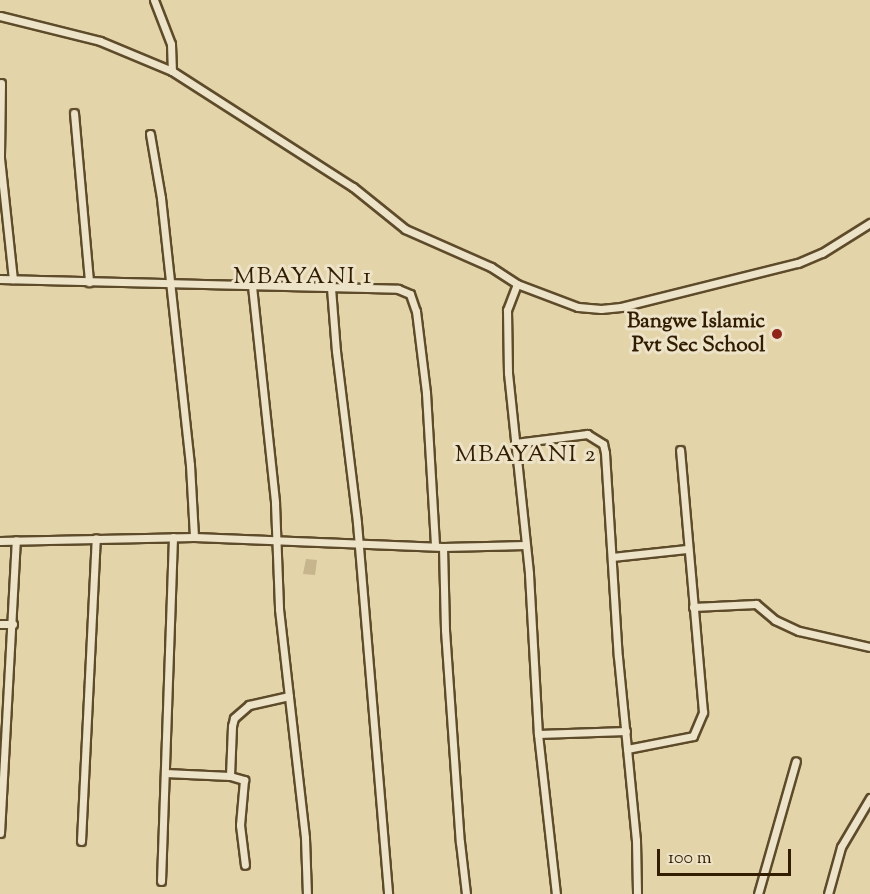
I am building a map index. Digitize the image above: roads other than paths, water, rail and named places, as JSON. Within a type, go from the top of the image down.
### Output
[{"type":"street","points":[[154,0],[171,44],[172,71]]},
{"type":"street","points":[[0,16],[100,40],[172,71],[353,188],[405,229],[491,267],[518,284],[578,308],[621,307],[798,262],[822,253],[870,223]]},
{"type":"street","points":[[0,83],[0,158],[13,279]]},
{"type":"street","points":[[74,112],[89,282]]},
{"type":"street","points":[[150,134],[161,198],[168,284],[186,428],[194,537]]},
{"type":"street","points":[[0,279],[398,290],[410,294],[413,300],[430,438],[435,546]]},
{"type":"street","points":[[518,284],[508,303],[506,328],[525,545],[538,734],[556,894]]},
{"type":"street","points":[[252,286],[277,540],[279,609],[305,838],[307,894]]},
{"type":"street","points":[[331,288],[359,544],[388,894]]},
{"type":"street","points":[[515,443],[587,434],[603,444],[636,840],[637,894]]},
{"type":"street","points":[[627,749],[684,740],[693,736],[698,728],[704,704],[687,549],[680,450]]},
{"type":"street","points":[[161,881],[173,537]]},
{"type":"street","points":[[0,541],[194,537],[443,547],[525,545]]},
{"type":"street","points":[[81,841],[96,538]]},
{"type":"street","points":[[0,833],[16,540]]},
{"type":"street","points":[[443,547],[445,630],[460,842],[466,894]]},
{"type":"street","points":[[612,557],[687,549]]},
{"type":"street","points":[[693,607],[756,604],[775,620],[789,627],[811,635],[870,647]]},
{"type":"street","points":[[0,624],[13,624]]},
{"type":"street","points":[[230,776],[231,734],[234,718],[249,705],[289,696]]},
{"type":"street","points":[[538,734],[626,731]]},
{"type":"street","points":[[758,894],[796,761]]},
{"type":"street","points":[[165,773],[230,776],[244,780],[246,784],[240,825],[245,865]]},
{"type":"street","points":[[828,894],[841,847],[870,798]]},
{"type":"place","name":"Bangwe Islamic Pvt Sec School","points":[[777,334]]},
{"type":"district","name":"MBAYANI 1","points":[[303,278]]},
{"type":"district","name":"MBAYANI 2","points":[[526,456]]}]
